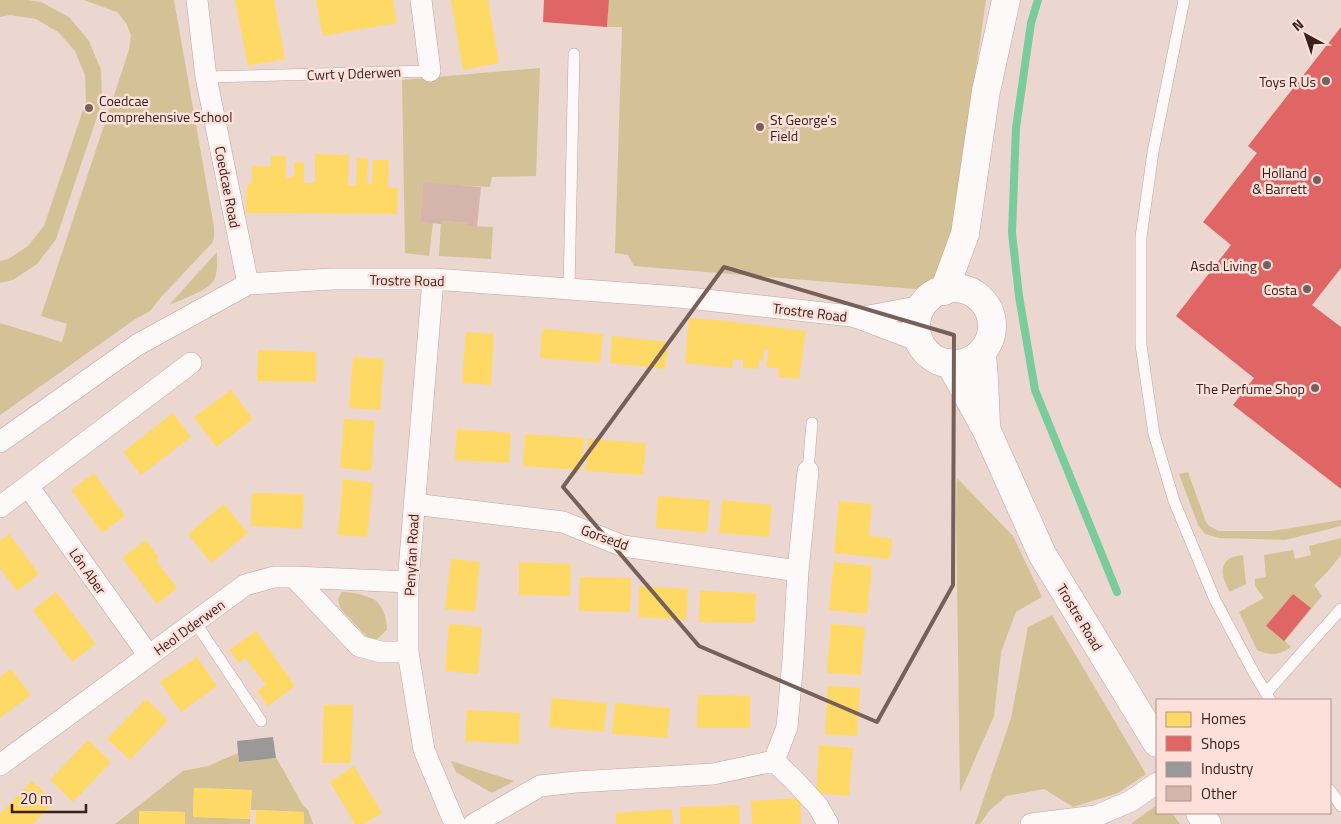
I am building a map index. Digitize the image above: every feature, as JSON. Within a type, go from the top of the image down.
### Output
[{"type":"main road","points":[[944,291],[965,234],[986,91],[1006,0]]},
{"type":"main road","points":[[965,234],[976,296]]},
{"type":"main road","points":[[951,289],[963,290],[976,296],[983,302],[989,312],[992,324],[991,336],[982,353],[968,362],[957,364],[945,363],[934,359],[925,351],[919,341],[916,329],[922,306],[940,291],[944,291],[951,289]]},
{"type":"main road","name":"Trostre Road","points":[[982,353],[986,431]]},
{"type":"main road","name":"Trostre Road","points":[[950,363],[986,431],[1042,554],[1156,741]]},
{"type":"street","name":"Coedcae Road","points":[[197,0],[206,77],[248,284]]},
{"type":"street","name":"Cwrt y Dderwen","points":[[421,0],[430,71]]},
{"type":"street","name":"Trostre Road","points":[[0,442],[137,345],[248,284],[332,279],[433,279],[679,297],[858,318],[919,341]]},
{"type":"street","name":"Penyfan Road","points":[[433,279],[408,582],[408,652],[424,750],[455,824]]},
{"type":"street","name":"Trostre Road","points":[[858,318],[922,306]]},
{"type":"street","points":[[0,507],[191,363]]},
{"type":"street","points":[[774,762],[787,727],[798,571],[808,471]]},
{"type":"street","name":"Lôn Aber","points":[[28,486],[149,656]]},
{"type":"street","name":"Gorsedd","points":[[414,504],[563,522],[623,546],[798,571]]},
{"type":"street","points":[[294,576],[359,646],[381,652],[408,652]]},
{"type":"street","name":"Heol Dderwen","points":[[0,766],[244,585],[274,578],[294,576],[408,582]]},
{"type":"street","points":[[474,824],[540,786],[713,774],[774,762]]},
{"type":"street","points":[[774,762],[818,806],[828,824]]},
{"type":"street","points":[[1031,824],[1096,816],[1132,801],[1156,785]]},
{"type":"lane","points":[[1184,0],[1153,152],[1141,236],[1141,345],[1154,434],[1174,501],[1215,600],[1268,697],[1341,609]]},
{"type":"lane","points":[[569,289],[574,54]]},
{"type":"lane","name":"Cwrt y Dderwen","points":[[206,77],[430,71]]},
{"type":"lane","points":[[808,471],[812,423]]},
{"type":"lane","points":[[195,622],[261,721]]},
{"type":"lane","points":[[1331,791],[1341,806]]},
{"type":"highlighted area","points":[[724,267],[954,335],[953,585],[877,722],[699,646],[563,487]]},
{"type":"shaded area","points":[[0,0],[41,2],[69,17],[89,41],[101,70],[102,102],[56,239],[37,264],[13,280],[0,283],[0,261],[8,259],[28,246],[44,226],[86,101],[85,75],[75,51],[58,32],[36,19],[10,15],[0,17]]},
{"type":"shaded area","points":[[84,0],[174,0],[214,227],[214,238],[212,243],[150,311],[134,320],[0,415],[0,323],[62,342],[67,324],[41,316],[129,50],[131,35],[126,23],[117,12]]},
{"type":"shaded area","name":"St George's Field","points":[[609,0],[986,0],[945,271],[929,286],[915,289],[634,266],[628,255],[615,253],[622,27],[607,27]]},
{"type":"shaded area","points":[[540,68],[536,176],[492,177],[490,187],[423,183],[420,222],[433,223],[429,256],[405,253],[402,80]]},
{"type":"shaded area","points":[[441,221],[467,223],[467,226],[493,227],[491,259],[439,256]]},
{"type":"shaded area","points":[[217,252],[216,274],[211,284],[169,305]]},
{"type":"shaded area","points":[[1188,472],[1206,522],[1209,526],[1219,531],[1272,531],[1341,520],[1341,526],[1285,540],[1219,538],[1205,534],[1198,525],[1179,474]]},
{"type":"shaded area","points":[[957,478],[1013,536],[1042,597],[1016,612],[1001,652],[994,716],[960,793],[956,509]]},
{"type":"shaded area","points":[[1341,538],[1341,555],[1314,585],[1322,596],[1285,641],[1291,647],[1274,654],[1257,650],[1239,612],[1264,598],[1255,586],[1255,579],[1266,577],[1264,555],[1293,550],[1295,559],[1311,555],[1309,546]]},
{"type":"shaded area","points":[[1243,555],[1246,584],[1230,592],[1224,579],[1223,568],[1229,559]]},
{"type":"shaded area","points":[[342,592],[359,594],[375,600],[381,606],[387,630],[377,639],[368,638],[340,608],[338,599]]},
{"type":"shaded area","points":[[1052,615],[1146,774],[1118,793],[1073,807],[1044,789],[1006,796],[989,811],[980,824],[975,824],[1011,718],[1028,627]]},
{"type":"shaded area","points":[[238,753],[239,762],[276,758],[302,804],[308,810],[313,824],[304,824],[304,812],[251,810],[251,790],[194,788],[193,817],[250,819],[250,824],[185,824],[185,812],[139,811],[139,824],[115,824],[183,771],[208,766]]},
{"type":"shaded area","points":[[451,761],[514,781],[492,793],[456,772]]},
{"type":"shaded area","points":[[1156,806],[1156,814],[1173,814],[1180,824],[1132,824]]},
{"type":"building: Homes","points":[[235,0],[274,0],[285,59],[248,66]]},
{"type":"building: Homes","points":[[316,0],[393,0],[397,23],[323,36]]},
{"type":"building: Homes","points":[[451,0],[488,0],[499,63],[463,70]]},
{"type":"building: Homes","points":[[315,154],[349,155],[348,185],[356,185],[357,158],[368,158],[367,183],[372,184],[373,160],[389,160],[388,187],[398,188],[397,214],[246,213],[247,184],[252,184],[252,166],[271,166],[271,156],[286,156],[286,178],[294,177],[294,162],[304,162],[304,183],[315,183]]},
{"type":"building: Homes","points":[[689,318],[806,331],[799,379],[778,377],[779,369],[766,367],[769,350],[764,349],[763,361],[759,360],[758,369],[743,368],[743,360],[733,359],[732,368],[685,363]]},
{"type":"building: Homes","points":[[542,329],[603,334],[600,363],[540,358]]},
{"type":"building: Homes","points":[[466,332],[494,334],[491,385],[462,383]]},
{"type":"building: Homes","points":[[612,336],[669,342],[665,369],[610,363]]},
{"type":"building: Homes","points":[[258,350],[316,352],[316,382],[257,381]]},
{"type":"building: Homes","points":[[353,357],[384,359],[380,410],[349,408]]},
{"type":"building: Homes","points":[[231,390],[253,419],[216,447],[194,417]]},
{"type":"building: Homes","points":[[173,413],[191,437],[141,475],[123,452]]},
{"type":"building: Homes","points":[[344,419],[375,421],[371,471],[340,468]]},
{"type":"building: Homes","points":[[457,429],[511,433],[509,463],[455,460]]},
{"type":"building: Homes","points":[[525,434],[584,438],[582,470],[523,466]]},
{"type":"building: Homes","points":[[588,439],[646,443],[643,475],[586,471]]},
{"type":"building: Homes","points":[[94,473],[125,516],[102,533],[71,490]]},
{"type":"building: Homes","points":[[343,479],[373,483],[367,537],[338,535]]},
{"type":"building: Homes","points":[[252,493],[304,494],[302,529],[251,526]]},
{"type":"building: Homes","points":[[658,496],[710,500],[707,533],[656,528]]},
{"type":"building: Homes","points":[[722,500],[772,505],[769,537],[719,533]]},
{"type":"building: Homes","points":[[839,501],[872,504],[869,536],[892,539],[890,559],[834,553]]},
{"type":"building: Homes","points":[[224,504],[248,533],[211,563],[188,534]]},
{"type":"building: Homes","points":[[9,534],[39,574],[17,591],[0,568],[0,541]]},
{"type":"building: Homes","points":[[146,540],[159,558],[156,560],[177,588],[157,604],[122,558]]},
{"type":"building: Homes","points":[[451,559],[480,562],[475,612],[445,609]]},
{"type":"building: Homes","points":[[519,562],[571,564],[570,596],[519,595]]},
{"type":"building: Homes","points":[[834,562],[872,566],[867,614],[829,610]]},
{"type":"building: Homes","points":[[580,577],[631,578],[630,612],[579,611]]},
{"type":"building: Homes","points":[[639,586],[688,589],[686,620],[638,617]]},
{"type":"building: Homes","points":[[700,591],[756,593],[755,623],[699,622]]},
{"type":"building: Homes","points":[[56,592],[96,644],[72,662],[33,610]]},
{"type":"building: Homes","points":[[449,624],[482,627],[478,674],[445,671]]},
{"type":"building: Homes","points":[[831,624],[865,627],[861,675],[827,673]]},
{"type":"building: Homes","points":[[256,631],[295,686],[268,706],[257,691],[266,685],[245,658],[239,663],[229,650]]},
{"type":"building: Homes","points":[[197,657],[217,686],[181,712],[160,682]]},
{"type":"building: Homes","points":[[11,669],[31,695],[0,718],[0,677]]},
{"type":"building: Homes","points":[[828,686],[860,688],[857,736],[825,734]]},
{"type":"building: Homes","points":[[698,695],[750,696],[750,728],[697,728]]},
{"type":"building: Homes","points":[[552,698],[607,703],[604,732],[549,727]]},
{"type":"building: Homes","points":[[146,699],[168,720],[130,760],[107,739]]},
{"type":"building: Homes","points":[[615,703],[670,708],[667,738],[612,734]]},
{"type":"building: Homes","points":[[324,705],[353,705],[351,763],[322,763]]},
{"type":"building: Homes","points":[[467,710],[520,713],[519,744],[465,741]]},
{"type":"building: Homes","points":[[88,740],[111,762],[73,802],[50,780]]},
{"type":"building: Homes","points":[[819,745],[853,748],[849,796],[816,793]]},
{"type":"building: Homes","points":[[354,766],[382,813],[364,824],[355,824],[330,782]]},
{"type":"building: Homes","points":[[32,781],[54,802],[33,824],[0,824],[0,814]]},
{"type":"building: Homes","points":[[194,788],[252,790],[250,819],[193,817]]},
{"type":"building: Homes","points":[[800,798],[801,824],[752,824],[751,801]]},
{"type":"building: Homes","points":[[739,805],[740,824],[680,824],[680,807]]},
{"type":"building: Homes","points":[[672,809],[673,824],[616,824],[616,813]]},
{"type":"building: Homes","points":[[256,810],[304,812],[304,824],[255,824]]},
{"type":"building: Homes","points":[[139,811],[185,812],[185,824],[139,824]]},
{"type":"building: Shops","points":[[544,0],[609,0],[607,27],[543,22]]},
{"type":"building: Shops","points":[[1341,27],[1341,268],[1312,305],[1341,327],[1341,489],[1233,405],[1254,378],[1176,316],[1231,245],[1203,222],[1257,153],[1248,146]]},
{"type":"building: Shops","points":[[1293,594],[1311,608],[1284,641],[1266,626]]},
{"type":"building: Industry","points":[[273,737],[276,758],[239,762],[237,741]]},
{"type":"building: Other","points":[[423,182],[481,187],[477,227],[467,226],[467,223],[441,221],[441,224],[420,222]]},
{"type":"waterway","points":[[1038,0],[1031,23],[1016,128],[1012,233],[1019,296],[1035,390],[1117,592]]},
{"type":"place","name":"Toys R Us","points":[[1326,81]]},
{"type":"place","name":"Coedcae Comprehensive School","points":[[89,108]]},
{"type":"place","name":"St George's Field","points":[[760,127]]},
{"type":"place","name":"Holland & Barrett","points":[[1317,180]]},
{"type":"place","name":"Asda Living","points":[[1267,265]]},
{"type":"place","name":"Costa","points":[[1307,289]]},
{"type":"place","name":"The Perfume Shop","points":[[1315,388]]}]
